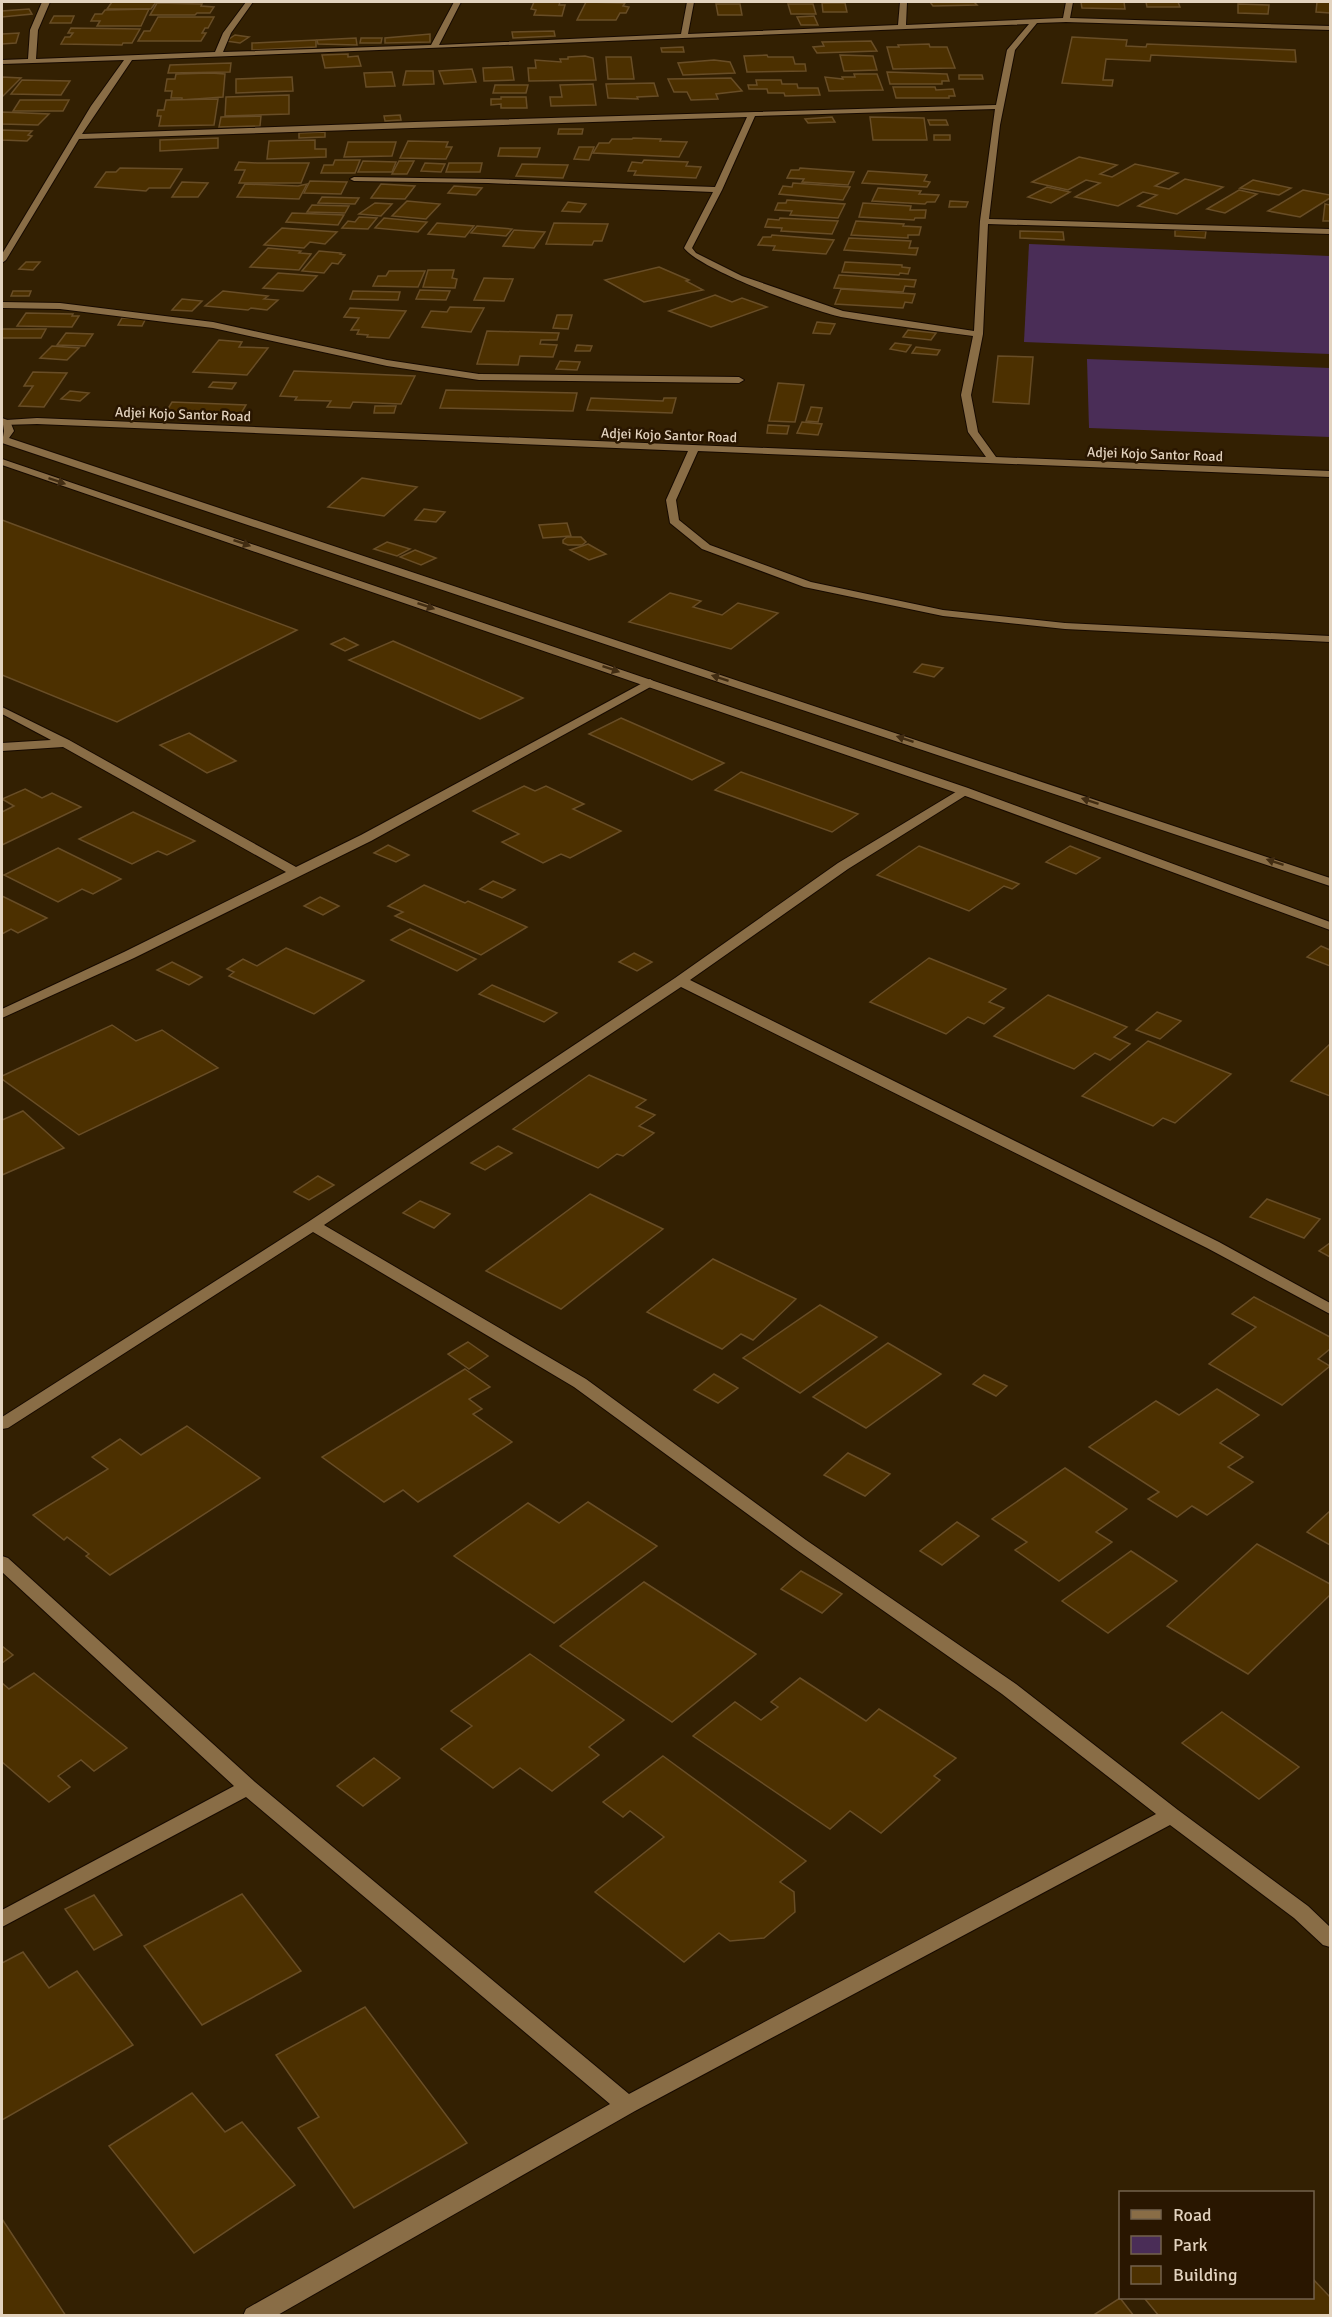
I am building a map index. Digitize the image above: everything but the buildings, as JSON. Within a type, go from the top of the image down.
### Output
[{"type":"street","points":[[32,61],[34,30],[46,2]]},
{"type":"street","points":[[218,55],[227,33],[249,2]]},
{"type":"street","points":[[434,47],[457,2]]},
{"type":"street","points":[[684,36],[690,2]]},
{"type":"street","points":[[902,26],[903,2]]},
{"type":"street","points":[[1066,20],[1070,2]]},
{"type":"street","points":[[2,62],[434,47],[1066,20],[1330,28]]},
{"type":"street","points":[[993,460],[974,432],[966,395],[978,334],[984,221],[999,107],[1011,50],[1035,21]]},
{"type":"street","points":[[2,260],[95,106],[130,57]]},
{"type":"street","points":[[77,137],[415,124],[999,107]]},
{"type":"street","points":[[751,116],[718,190],[688,248],[693,255],[739,278],[841,314],[978,334]]},
{"type":"street","points":[[354,179],[488,181],[718,190]]},
{"type":"street","points":[[984,221],[1330,232]]},
{"type":"street","points":[[2,305],[60,306],[213,325],[387,363],[479,377],[739,380]]},
{"type":"street","points":[[4,422],[9,431],[2,440],[1330,882]]},
{"type":"street","name":"Adjei Kojo Santor Road","points":[[4,422],[61,422],[1330,474]]},
{"type":"street","points":[[694,449],[671,500],[674,521],[706,547],[808,585],[944,613],[1065,626],[1330,639]]},
{"type":"street","points":[[2,462],[964,791],[1330,926]]},
{"type":"street","points":[[2,1014],[366,838],[650,683]]},
{"type":"street","points":[[2,710],[295,872]]},
{"type":"street","points":[[2,747],[65,743]]},
{"type":"street","points":[[2,1424],[313,1226],[680,981],[843,866],[964,791]]},
{"type":"street","points":[[680,981],[1213,1245],[1330,1309]]},
{"type":"street","points":[[313,1226],[580,1383],[800,1544],[1009,1689],[1171,1815],[1301,1912],[1330,1939]]},
{"type":"street","points":[[2,1562],[248,1787],[627,2105]]},
{"type":"street","points":[[2,1919],[248,1787]]},
{"type":"street","points":[[254,2316],[627,2105],[1171,1815]]},
{"type":"green space","points":[[1029,244],[1330,256],[1330,354],[1024,342]]},
{"type":"green space","points":[[1087,359],[1330,368],[1330,437],[1089,428]]}]
